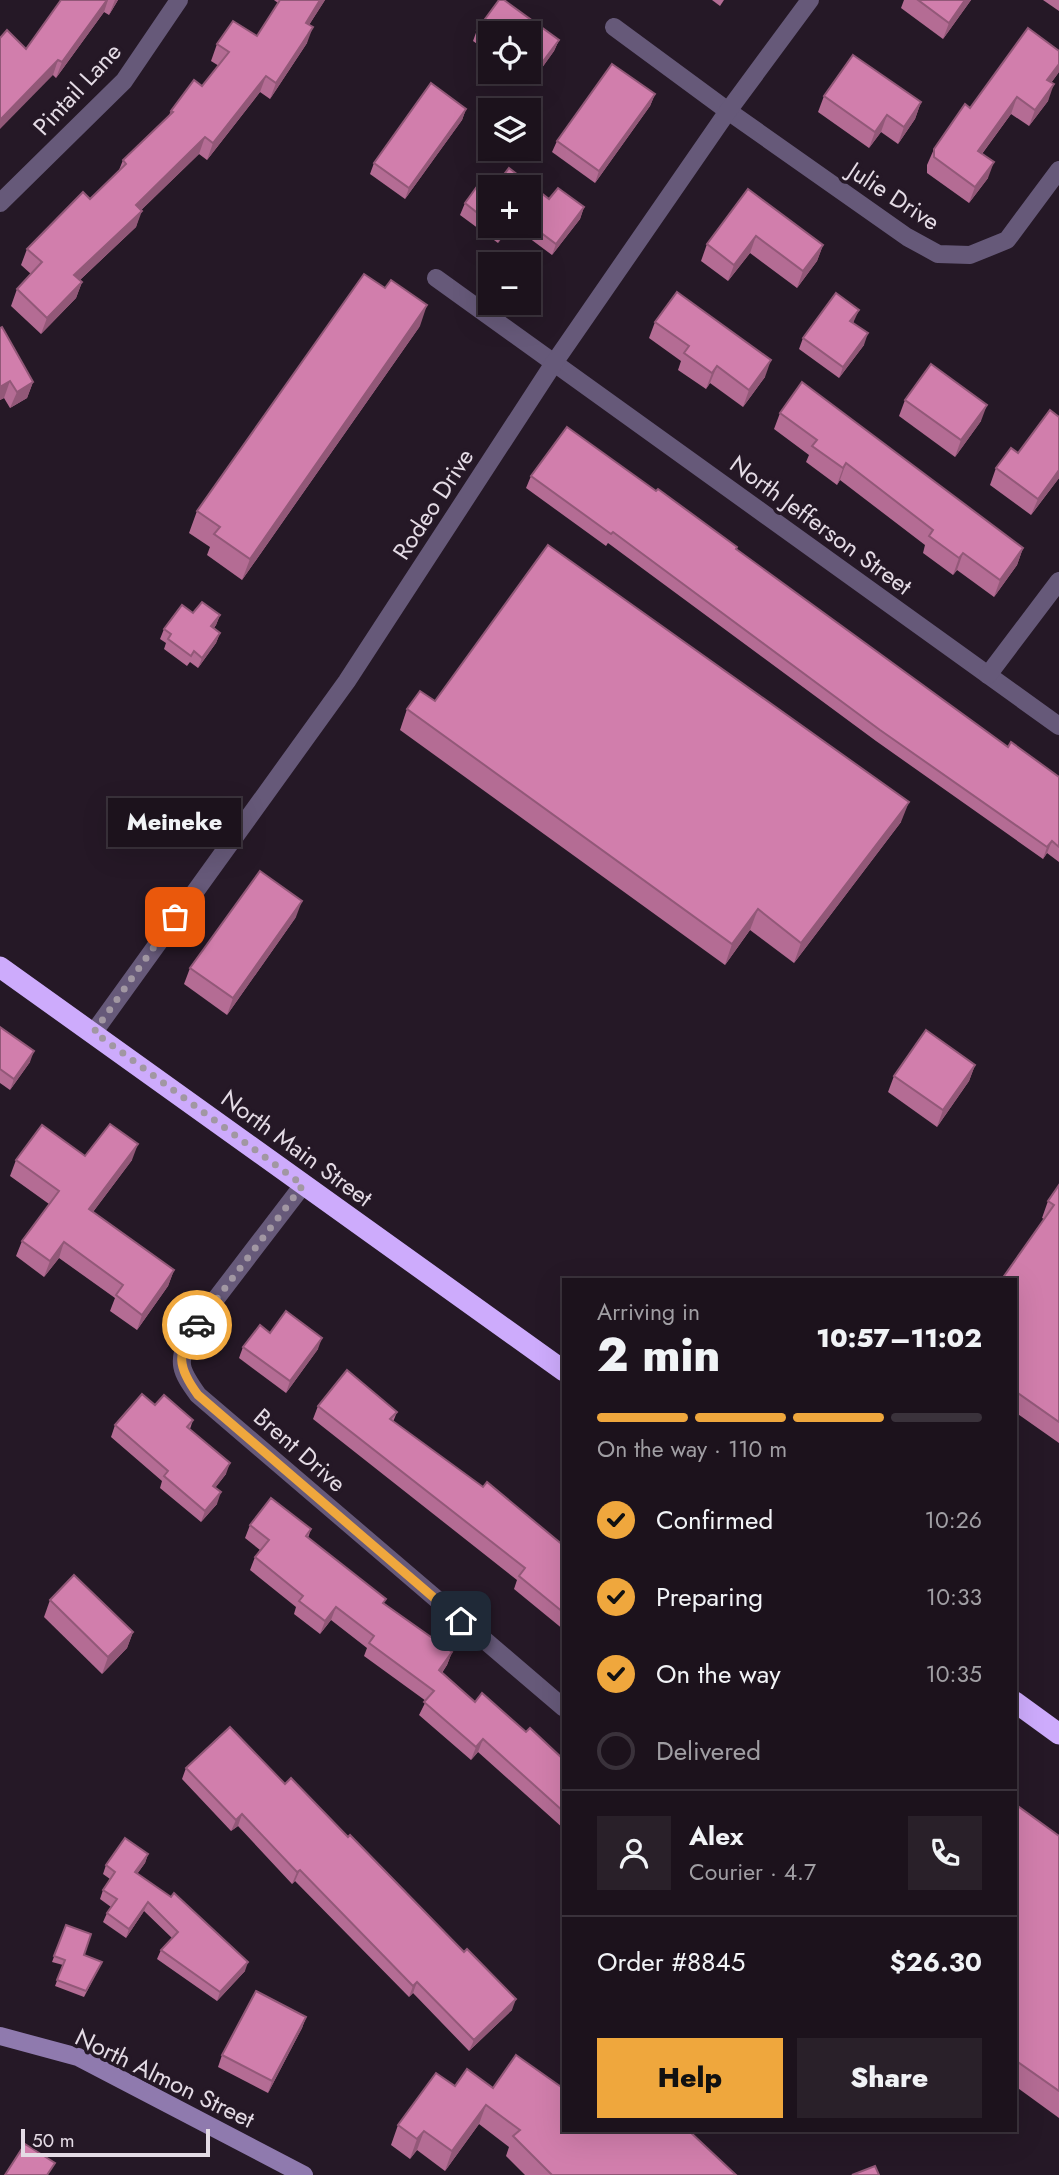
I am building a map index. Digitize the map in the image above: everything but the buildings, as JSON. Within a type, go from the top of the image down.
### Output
[{"type":"highway","name":"North Main Street","points":[[0,967],[562,1370]]},
{"type":"highway","points":[[1017,1703],[1059,1734]]},
{"type":"street","name":"Pintail Lane","points":[[0,203],[124,81],[179,0]]},
{"type":"street","name":"Rodeo Drive","points":[[94,1032],[347,681],[554,363],[728,111],[810,0]]},
{"type":"street","name":"Julie Drive","points":[[614,27],[907,237],[938,254],[970,255],[1007,240],[1059,170]]},
{"type":"street","name":"North Jefferson Street","points":[[436,278],[1059,726]]},
{"type":"street","points":[[988,675],[1059,581]]},
{"type":"street","name":"Brent Drive","points":[[303,1185],[189,1335],[180,1357],[184,1376],[198,1395],[562,1705]]},
{"type":"street","name":"North Almon Street","points":[[0,2036],[78,2057],[304,2175]]},
{"type":"way so far","points":[[175,917],[94,1032],[303,1185],[197,1325]]},
{"type":"place","name":"Meineke","points":[[175,917]]},
{"type":"route","points":[[197,1325],[189,1335],[180,1357],[184,1376],[198,1395],[461,1621]]}]
